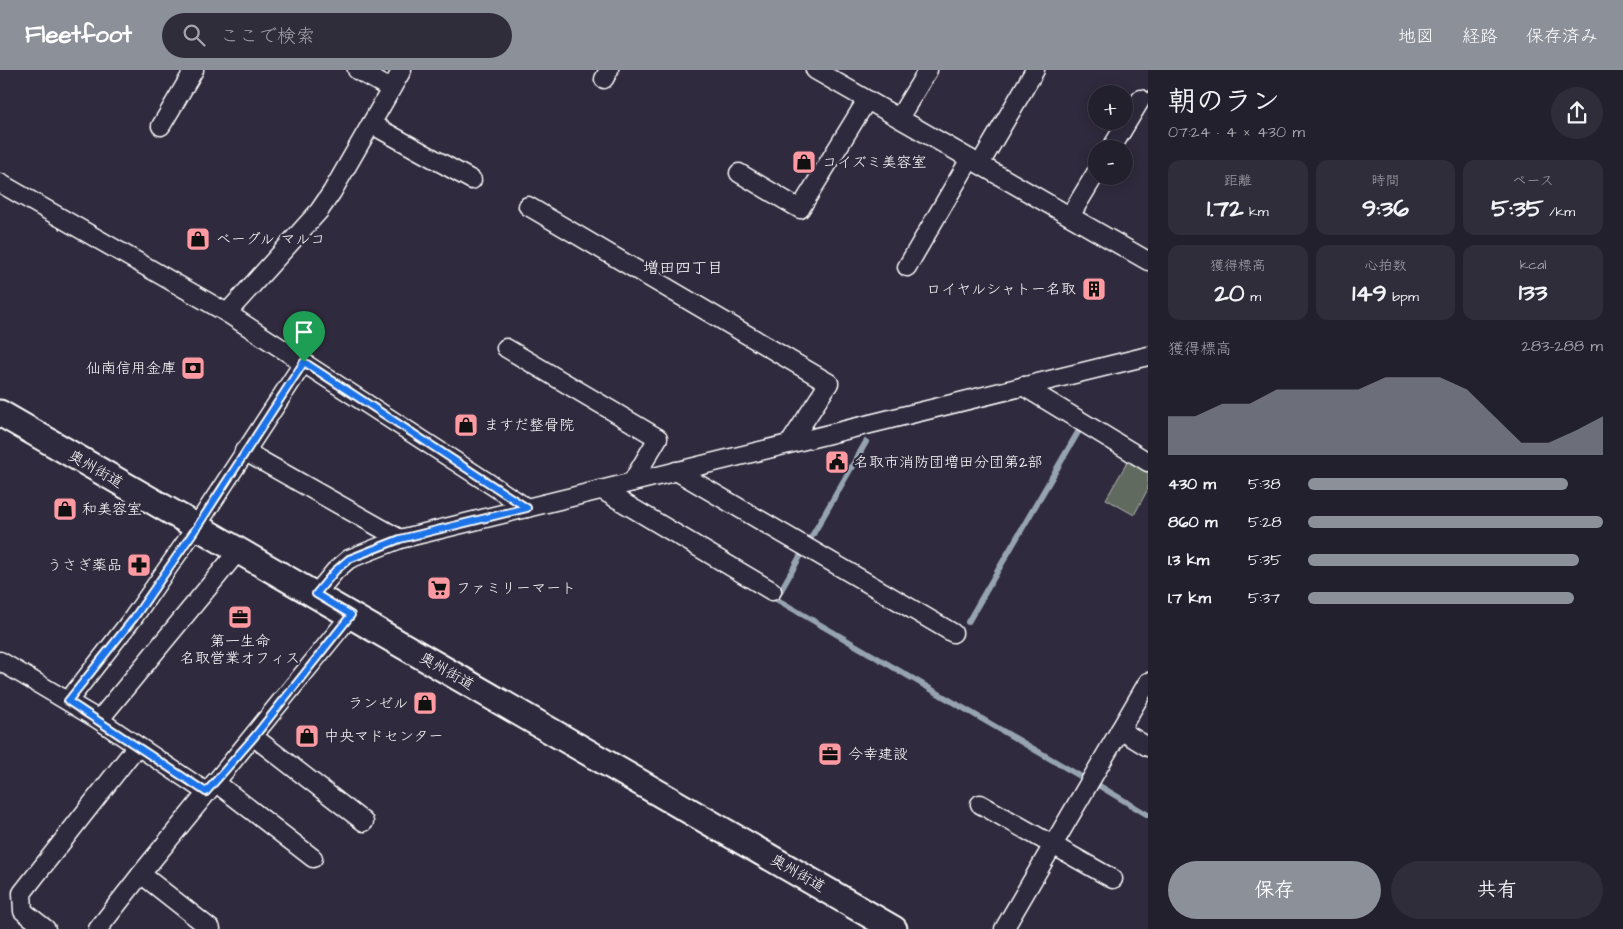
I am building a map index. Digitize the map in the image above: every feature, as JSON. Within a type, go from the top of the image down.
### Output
[{"type":"main road","name":"奥州街道","points":[[0,413],[894,929]]},
{"type":"street","points":[[161,126],[194,70]]},
{"type":"street","points":[[357,70],[391,89]]},
{"type":"street","points":[[227,313],[319,211],[332,192],[402,70]]},
{"type":"street","points":[[815,70],[1148,260]]},
{"type":"street","points":[[899,118],[928,70]]},
{"type":"street","points":[[906,266],[1035,70]]},
{"type":"street","points":[[1116,140],[1141,99]]},
{"type":"street","points":[[739,172],[800,209],[867,100]]},
{"type":"street","points":[[370,124],[472,180]]},
{"type":"street","points":[[0,183],[227,313],[527,508]]},
{"type":"street","points":[[1070,216],[1089,185]]},
{"type":"street","points":[[528,206],[829,383],[790,443]]},
{"type":"street","points":[[506,348],[658,438],[632,482]]},
{"type":"street","points":[[316,594],[335,571],[349,559],[400,539],[1148,356]]},
{"type":"street","points":[[68,701],[134,618],[197,527],[244,451],[304,362]]},
{"type":"street","points":[[1023,386],[1148,462]]},
{"type":"street","points":[[244,451],[400,539]]},
{"type":"street","points":[[676,471],[952,633]]},
{"type":"street","points":[[602,490],[772,591]]},
{"type":"street","points":[[99,720],[239,550]]},
{"type":"street","points":[[98,929],[140,874],[254,737],[351,615]]},
{"type":"street","points":[[0,661],[99,720],[137,746],[211,787],[314,858]]},
{"type":"street","points":[[1004,929],[1148,682]]},
{"type":"street","points":[[1120,730],[1148,747]]},
{"type":"street","points":[[254,737],[364,822]]},
{"type":"street","points":[[46,929],[23,911],[22,893],[137,746]]},
{"type":"street","points":[[980,804],[1113,879]]},
{"type":"street","points":[[140,874],[211,929]]},
{"type":"shaded area","points":[[1132,454],[1148,463],[1148,489],[1134,515],[1106,499]]},
{"type":"waterway","points":[[968,622],[1081,427]]},
{"type":"waterway","points":[[808,543],[866,442]]},
{"type":"waterway","points":[[802,553],[776,599],[1080,776]]},
{"type":"waterway","points":[[1098,785],[1148,815]]},
{"type":"place","name":"コイズミ美容室","points":[[804,162]]},
{"type":"place","name":"ベーグル マルコ","points":[[198,239]]},
{"type":"place","name":"ロイヤルシャトー名取","points":[[1094,289]]},
{"type":"place","name":"仙南信用金庫","points":[[193,368]]},
{"type":"place","name":"ますだ整骨院","points":[[466,425]]},
{"type":"place","name":"名取市消防団増田分団第2部","points":[[837,462]]},
{"type":"place","name":"和美容室","points":[[65,509]]},
{"type":"place","name":"うさぎ薬品","points":[[139,565]]},
{"type":"place","name":"ファミリーマート","points":[[439,588]]},
{"type":"place","name":"第一生命 名取営業オフィス","points":[[240,617]]},
{"type":"place","name":"ランゼル","points":[[425,703]]},
{"type":"place","name":"中央マドセンター","points":[[307,736]]},
{"type":"place","name":"今幸建設","points":[[830,754]]},
{"type":"district","name":"増田四丁目","points":[[683,267]]},
{"type":"route","points":[[304,362],[527,508],[400,539],[349,559],[335,571],[316,594],[351,615],[254,737],[206,792],[68,701],[134,618],[197,527],[244,451],[304,362]]}]
